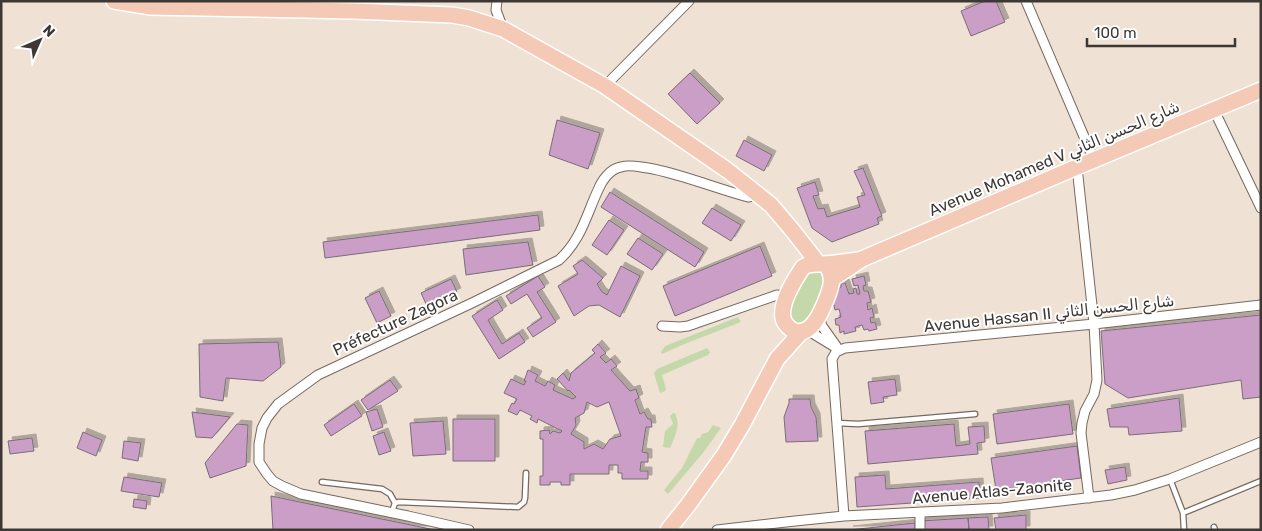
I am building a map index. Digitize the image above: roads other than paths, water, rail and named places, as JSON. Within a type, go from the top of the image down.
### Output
[{"type":"main road","points":[[114,1],[151,7],[452,15],[469,18],[503,29],[605,86],[695,147],[771,205],[820,264],[830,271],[832,279],[831,287],[819,316],[812,326],[804,330],[792,330],[784,320]]},
{"type":"main road","name":"Avenue Mohamed V شارع الحسن الثاني","points":[[862,260],[1261,90]]},
{"type":"main road","points":[[784,220],[803,267]]},
{"type":"main road","points":[[668,530],[694,498],[724,455],[776,359],[787,297],[803,267],[810,264],[862,260]]},
{"type":"main road","points":[[832,279],[862,260]]},
{"type":"main road","points":[[776,359],[804,330]]},
{"type":"street","points":[[497,1],[496,10],[503,29]]},
{"type":"street","points":[[605,86],[690,1]]},
{"type":"street","points":[[1026,1],[1094,160]]},
{"type":"street","points":[[1214,110],[1261,208]]},
{"type":"street","name":"Préfecture Zagora","points":[[469,530],[289,490],[273,481],[259,462],[260,434],[264,423],[278,404],[318,375],[559,260],[576,241],[599,188],[616,168],[635,166],[674,173],[748,197],[757,193]]},
{"type":"street","points":[[1077,167],[1094,324],[1097,380],[1094,394],[1082,423],[1081,433],[1089,498]]},
{"type":"street","points":[[662,326],[688,326],[777,296],[787,297]]},
{"type":"street","name":"Avenue Hassan II شارع الحسن الثاني","points":[[839,350],[1261,305]]},
{"type":"street","points":[[819,316],[822,326],[839,350]]},
{"type":"street","points":[[804,330],[839,350]]},
{"type":"street","points":[[839,350],[832,359],[844,516]]},
{"type":"street","name":"Avenue Atlas-Zaonite","points":[[717,530],[795,520],[1002,508],[1089,498],[1136,490],[1170,479],[1261,442]]},
{"type":"street","points":[[920,512],[920,530]]},
{"type":"lane","points":[[837,424],[858,424],[975,414]]},
{"type":"lane","points":[[395,503],[518,507],[524,502],[525,498],[526,473]]},
{"type":"lane","points":[[1170,479],[1183,513],[1184,530]]},
{"type":"lane","points":[[322,482],[382,488],[390,494],[395,503],[392,512]]},
{"type":"lane","points":[[1183,513],[1261,482]]}]
